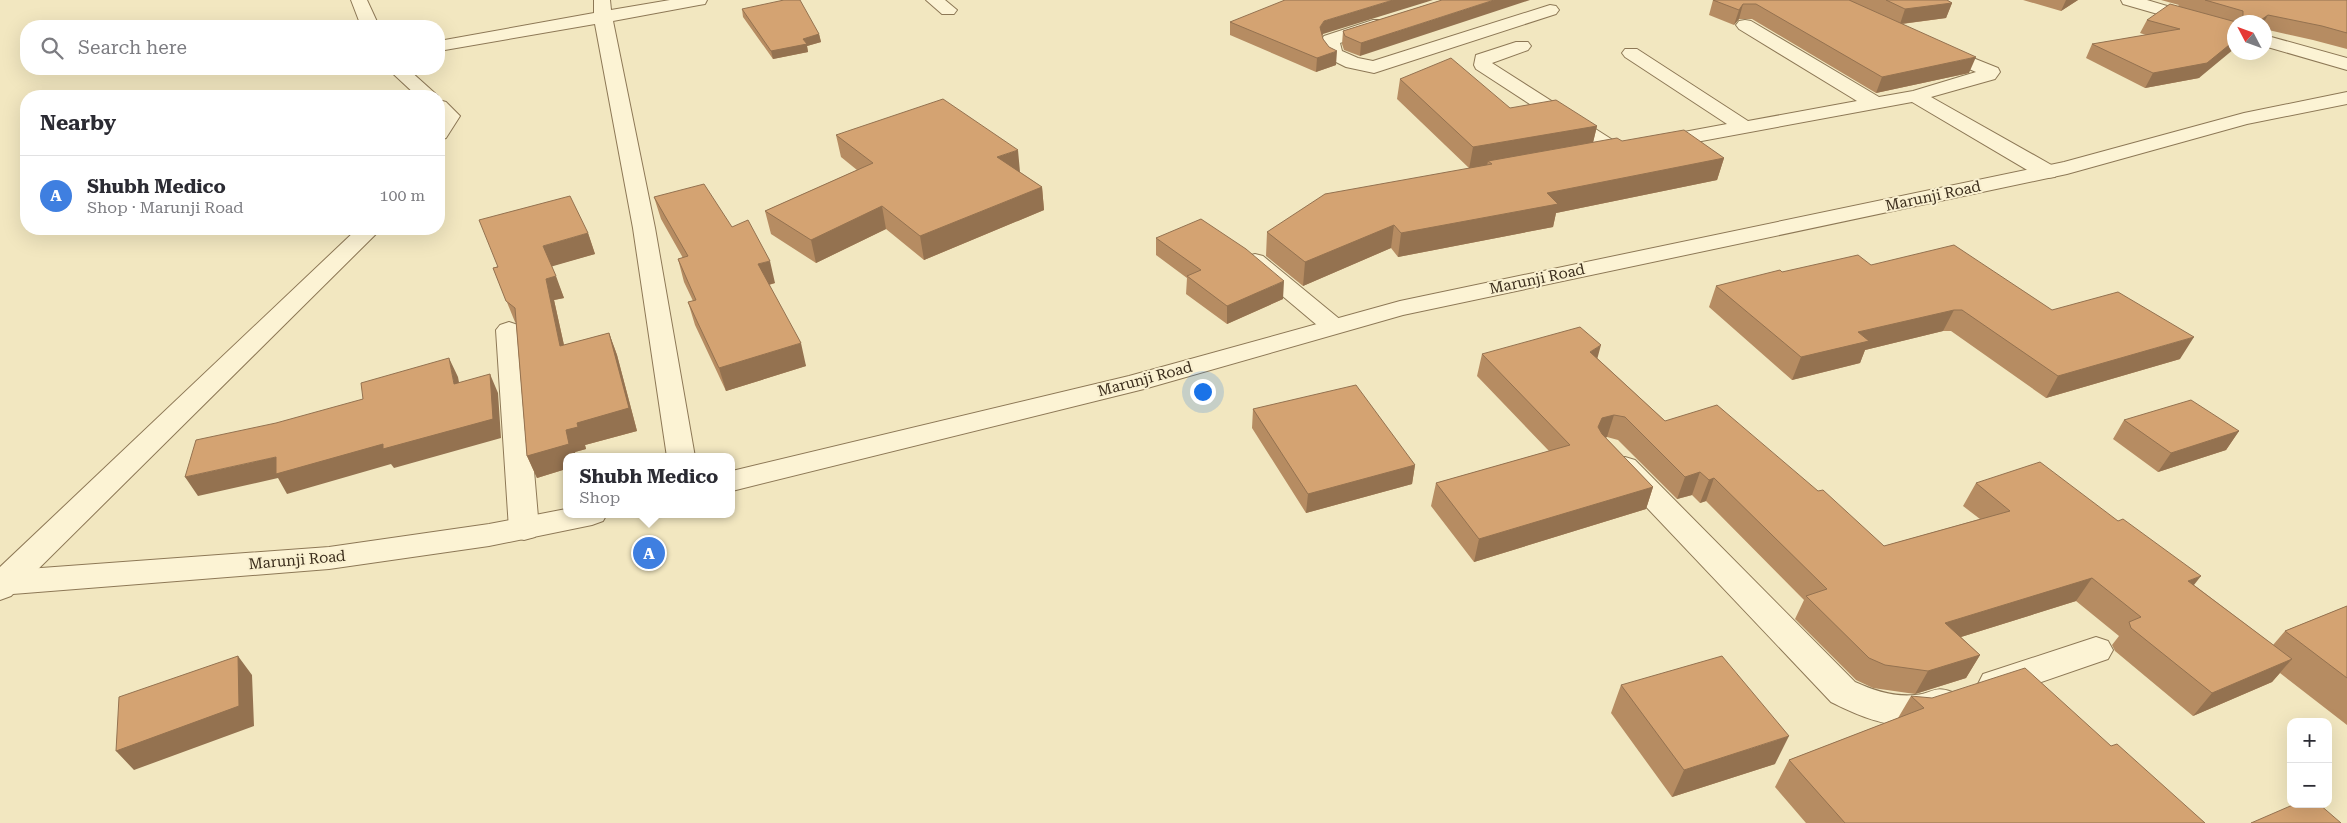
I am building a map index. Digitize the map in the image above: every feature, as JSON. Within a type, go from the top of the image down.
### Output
[{"type":"street","points":[[359,0],[367,20]]},
{"type":"street","points":[[445,45],[602,8],[699,0]]},
{"type":"street","points":[[2129,0],[2227,29]]},
{"type":"street","points":[[602,8],[644,228],[680,453]]},
{"type":"street","points":[[1393,20],[1330,40],[1334,54],[1353,63],[1374,67],[1550,10]]},
{"type":"street","points":[[1745,25],[1876,103]]},
{"type":"street","points":[[2272,42],[2347,64]]},
{"type":"street","points":[[1586,156],[1915,96],[1988,75],[1991,72],[1984,67],[1925,43]]},
{"type":"street","points":[[1522,46],[1483,59],[1483,65],[1615,151]]},
{"type":"street","points":[[1631,54],[1744,126]]},
{"type":"street","points":[[405,75],[421,90]]},
{"type":"street","points":[[1915,96],[2047,172]]},
{"type":"street","name":"Marunji Road","points":[[735,480],[1135,382],[1400,308],[2047,172],[2252,117],[2347,98]]},
{"type":"street","points":[[445,111],[450,116],[445,124]]},
{"type":"street","points":[[1,585],[364,235]]},
{"type":"street","points":[[1236,246],[1333,326]]},
{"type":"street","points":[[509,330],[524,529]]},
{"type":"street","points":[[1607,448],[1843,692],[1867,704],[1915,710],[2096,650]]},
{"type":"street","name":"Marunji Road","points":[[1,585],[329,558],[427,545],[524,529],[574,518]]},
{"type":"building","points":[[784,0],[800,0],[819,34],[803,39],[807,44],[771,51],[742,9]]},
{"type":"building","points":[[1285,0],[1393,0],[1324,21],[1320,27],[1323,39],[1329,47],[1337,51],[1317,58],[1230,22]]},
{"type":"building","points":[[1442,0],[1494,0],[1361,43],[1345,36],[1343,31]]},
{"type":"building","points":[[1713,0],[1849,0],[1976,57],[1882,77],[1756,4],[1743,4],[1739,10]]},
{"type":"building","points":[[1886,0],[1947,0],[1952,3],[1905,9]]},
{"type":"building","points":[[2205,0],[2347,0],[2347,33],[2272,15],[2243,15],[2243,11]]},
{"type":"building","points":[[2170,4],[2227,20],[2227,47],[2207,63],[2153,73],[2092,44],[2180,29],[2147,20]]},
{"type":"building","points":[[1451,58],[1510,108],[1556,100],[1597,126],[1473,147],[1400,79]]},
{"type":"building","points":[[943,99],[1018,150],[997,157],[1042,187],[920,236],[882,206],[811,240],[765,211],[873,163],[836,135]]},
{"type":"building","points":[[1684,130],[1724,158],[1547,193],[1558,204],[1401,233],[1394,225],[1305,262],[1267,232],[1325,194],[1492,164],[1488,161],[1617,138],[1622,141]]},
{"type":"building","points":[[704,184],[732,227],[748,220],[770,261],[758,264],[801,343],[719,368],[688,302],[696,300],[678,259],[688,256],[654,197]]},
{"type":"building","points":[[570,196],[588,233],[543,246],[556,276],[546,279],[560,346],[609,333],[629,408],[577,423],[578,427],[566,430],[569,444],[527,456],[515,308],[506,301],[493,268],[498,267],[479,220]]},
{"type":"building","points":[[1201,219],[1246,249],[1284,281],[1227,306],[1187,276],[1201,270],[1156,238]]},
{"type":"building","points":[[1954,245],[2052,310],[2118,292],[2194,337],[2058,376],[1962,310],[1954,310],[1858,332],[1869,341],[1801,357],[1716,286],[1780,270],[1782,272],[1858,255],[1871,265]]},
{"type":"building","points":[[1580,327],[1601,345],[1590,352],[1665,421],[1717,405],[1818,491],[1823,490],[1884,546],[2010,511],[1976,483],[2040,462],[2118,521],[2123,519],[2201,576],[2188,581],[2292,659],[2212,693],[2131,628],[2129,622],[2141,617],[2092,578],[1945,623],[1980,655],[1928,671],[1885,665],[1869,658],[1806,596],[1827,589],[1714,478],[1709,480],[1700,472],[1685,477],[1625,417],[1614,415],[1602,418],[1598,427],[1602,434],[1653,487],[1479,539],[1436,483],[1570,445],[1482,354]]},
{"type":"building","points":[[449,358],[454,384],[490,374],[493,419],[383,449],[383,444],[276,474],[276,457],[185,477],[196,440],[276,423],[363,399],[361,383]]},
{"type":"building","points":[[1356,385],[1415,465],[1308,494],[1253,409]]},
{"type":"building","points":[[2191,400],[2239,431],[2171,453],[2124,420]]},
{"type":"building","points":[[2347,606],[2347,678],[2285,631]]},
{"type":"building","points":[[238,656],[239,706],[116,751],[119,697]]},
{"type":"building","points":[[1722,656],[1789,736],[1684,770],[1621,685]]},
{"type":"building","points":[[2025,668],[2111,746],[2117,744],[2205,823],[1845,823],[1789,760],[1924,708],[1911,696],[1932,698]]},
{"type":"building","points":[[2287,807],[2324,808],[2341,823],[2251,823]]},
{"type":"place","name":"Shubh Medico","points":[[649,553]]}]
